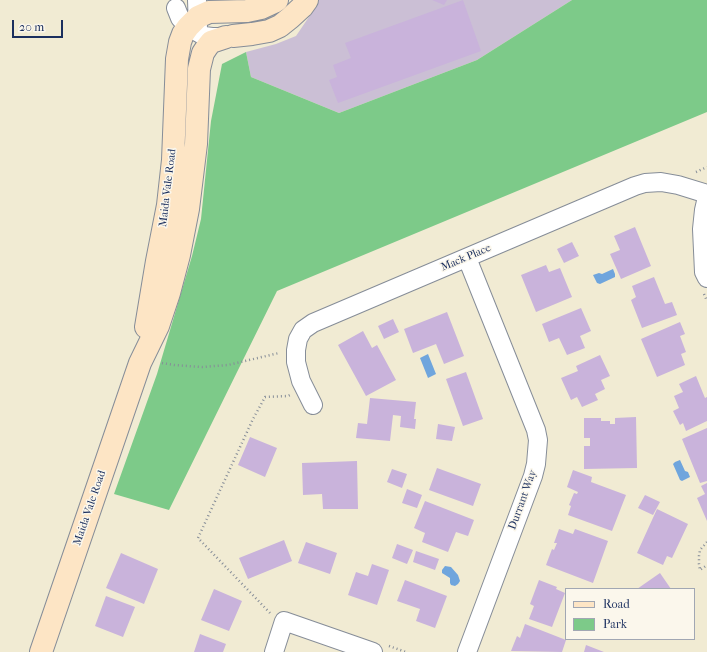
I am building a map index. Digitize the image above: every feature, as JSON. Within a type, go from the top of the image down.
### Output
[{"type":"main road","points":[[197,16],[209,12],[247,11],[261,8],[277,0]]},
{"type":"main road","name":"Maida Vale Road","points":[[41,652],[140,364],[158,326],[179,256],[188,208],[196,144],[199,69],[203,53],[211,42],[229,37],[269,31],[280,26],[302,7],[307,0]]},
{"type":"main road","name":"Maida Vale Road","points":[[140,364],[168,205],[173,160],[177,53],[183,34],[197,16]]},
{"type":"street","points":[[176,4],[180,18],[197,16],[212,37],[229,37]]},
{"type":"street","points":[[176,4],[177,53]]},
{"type":"street","name":"Maida Vale Road","points":[[197,16],[199,69]]},
{"type":"street","name":"Mack Place","points":[[314,405],[301,381],[296,362],[298,339],[303,330],[313,323],[645,183],[661,182],[678,185],[707,195]]},
{"type":"street","points":[[707,195],[702,229],[704,272],[707,278]]},
{"type":"street","name":"Durrant Way","points":[[467,258],[536,430],[538,440],[536,464],[533,476],[467,652]]},
{"type":"street","points":[[274,652],[284,621],[373,652]]},
{"type":"path","points":[[707,167],[701,170],[707,174]]},
{"type":"path","points":[[284,621],[272,615],[198,538],[253,419],[265,397],[288,396],[304,388]]},
{"type":"path","points":[[707,542],[700,550],[698,564],[700,570],[707,565]]},
{"type":"shaded area","points":[[319,0],[572,0],[477,60],[339,113],[251,77],[246,52],[276,44],[296,36]]},
{"type":"green space","points":[[572,0],[707,0],[707,112],[277,291],[169,510],[114,494],[157,374],[192,256],[201,219],[211,121],[222,64],[246,52],[251,77],[339,113],[477,60]]},
{"type":"water","points":[[613,269],[615,277],[600,284],[597,283],[593,275],[599,273],[602,274]]},
{"type":"water","points":[[428,354],[436,374],[428,378],[420,358]]},
{"type":"water","points":[[680,460],[685,471],[688,472],[690,477],[682,481],[680,480],[673,464]]},
{"type":"water","points":[[445,566],[451,567],[458,575],[460,581],[455,586],[451,585],[450,578],[442,573]]},
{"type":"building","points":[[432,0],[447,0],[444,5]]},
{"type":"building","points":[[463,0],[481,51],[338,103],[329,80],[337,77],[333,65],[351,58],[345,43]]},
{"type":"building","points":[[635,227],[651,266],[621,279],[610,254],[620,250],[614,236]]},
{"type":"building","points":[[572,242],[579,256],[564,263],[557,249]]},
{"type":"building","points":[[546,265],[549,272],[560,268],[572,297],[536,312],[521,275]]},
{"type":"building","points":[[654,277],[665,304],[672,302],[677,315],[642,328],[631,300],[636,297],[632,286]]},
{"type":"building","points":[[581,308],[591,331],[580,336],[585,348],[567,355],[559,338],[549,342],[542,324]]},
{"type":"building","points":[[447,312],[464,356],[444,364],[436,344],[413,353],[404,329]]},
{"type":"building","points":[[393,319],[399,332],[384,339],[378,326]]},
{"type":"building","points":[[680,322],[685,334],[680,336],[686,352],[681,354],[685,365],[657,377],[641,339]]},
{"type":"building","points":[[363,331],[372,348],[377,345],[396,380],[366,396],[338,345]]},
{"type":"building","points":[[600,355],[610,376],[601,380],[605,389],[595,394],[598,400],[582,407],[577,397],[571,400],[561,378],[578,371],[576,366]]},
{"type":"building","points":[[466,372],[483,419],[463,426],[446,379]]},
{"type":"building","points":[[696,376],[705,398],[707,397],[707,421],[686,431],[683,423],[680,425],[673,411],[679,408],[674,396],[683,392],[679,384]]},
{"type":"building","points":[[370,398],[416,402],[414,419],[416,419],[415,429],[400,427],[401,416],[393,415],[390,441],[356,438],[358,423],[367,424]]},
{"type":"building","points":[[636,417],[637,468],[584,469],[584,446],[590,446],[590,438],[584,438],[584,418],[601,418],[601,421],[610,421],[610,424],[615,424],[615,418]]},
{"type":"building","points":[[438,424],[455,427],[452,441],[436,439]]},
{"type":"building","points":[[707,428],[707,481],[700,483],[682,439]]},
{"type":"building","points":[[250,437],[277,448],[265,477],[238,465]]},
{"type":"building","points":[[357,461],[358,509],[323,509],[322,494],[303,495],[302,463]]},
{"type":"building","points":[[437,468],[481,484],[473,506],[429,490]]},
{"type":"building","points":[[392,469],[407,474],[402,488],[387,482]]},
{"type":"building","points":[[573,470],[592,477],[591,482],[626,495],[612,531],[568,515],[571,506],[569,505],[574,493],[577,494],[578,492],[567,487]]},
{"type":"building","points":[[707,483],[707,521],[697,498],[705,494],[701,486]]},
{"type":"building","points":[[407,489],[422,495],[417,508],[402,503]]},
{"type":"building","points":[[645,495],[660,502],[653,515],[638,508]]},
{"type":"building","points":[[425,501],[474,520],[468,536],[456,532],[448,552],[422,542],[425,533],[414,528]]},
{"type":"building","points":[[657,509],[688,524],[672,558],[667,556],[663,565],[637,553]]},
{"type":"building","points":[[559,529],[573,534],[575,529],[608,541],[593,583],[546,565],[552,549],[554,550],[557,543],[554,543]]},
{"type":"building","points":[[284,540],[292,561],[248,579],[239,558]]},
{"type":"building","points":[[306,542],[337,553],[330,574],[298,563]]},
{"type":"building","points":[[397,544],[413,550],[407,564],[392,558]]},
{"type":"building","points":[[416,551],[439,559],[435,570],[413,562]]},
{"type":"building","points":[[121,553],[158,569],[144,604],[106,588]]},
{"type":"building","points":[[372,564],[389,570],[377,605],[348,595],[356,572],[368,576]]},
{"type":"building","points":[[660,573],[670,588],[638,588]]},
{"type":"building","points":[[405,580],[447,596],[435,628],[416,621],[420,609],[397,601]]},
{"type":"building","points":[[539,580],[557,587],[556,589],[565,593],[552,627],[529,619],[534,606],[530,604]]},
{"type":"building","points":[[214,589],[242,601],[229,631],[201,620]]},
{"type":"building","points":[[106,596],[135,607],[123,637],[95,626]]},
{"type":"building","points":[[525,624],[566,640],[562,652],[511,651],[517,636],[520,638]]},
{"type":"building","points":[[200,634],[226,644],[223,652],[194,652]]},
{"type":"building","points":[[586,645],[604,652],[584,652]]}]
